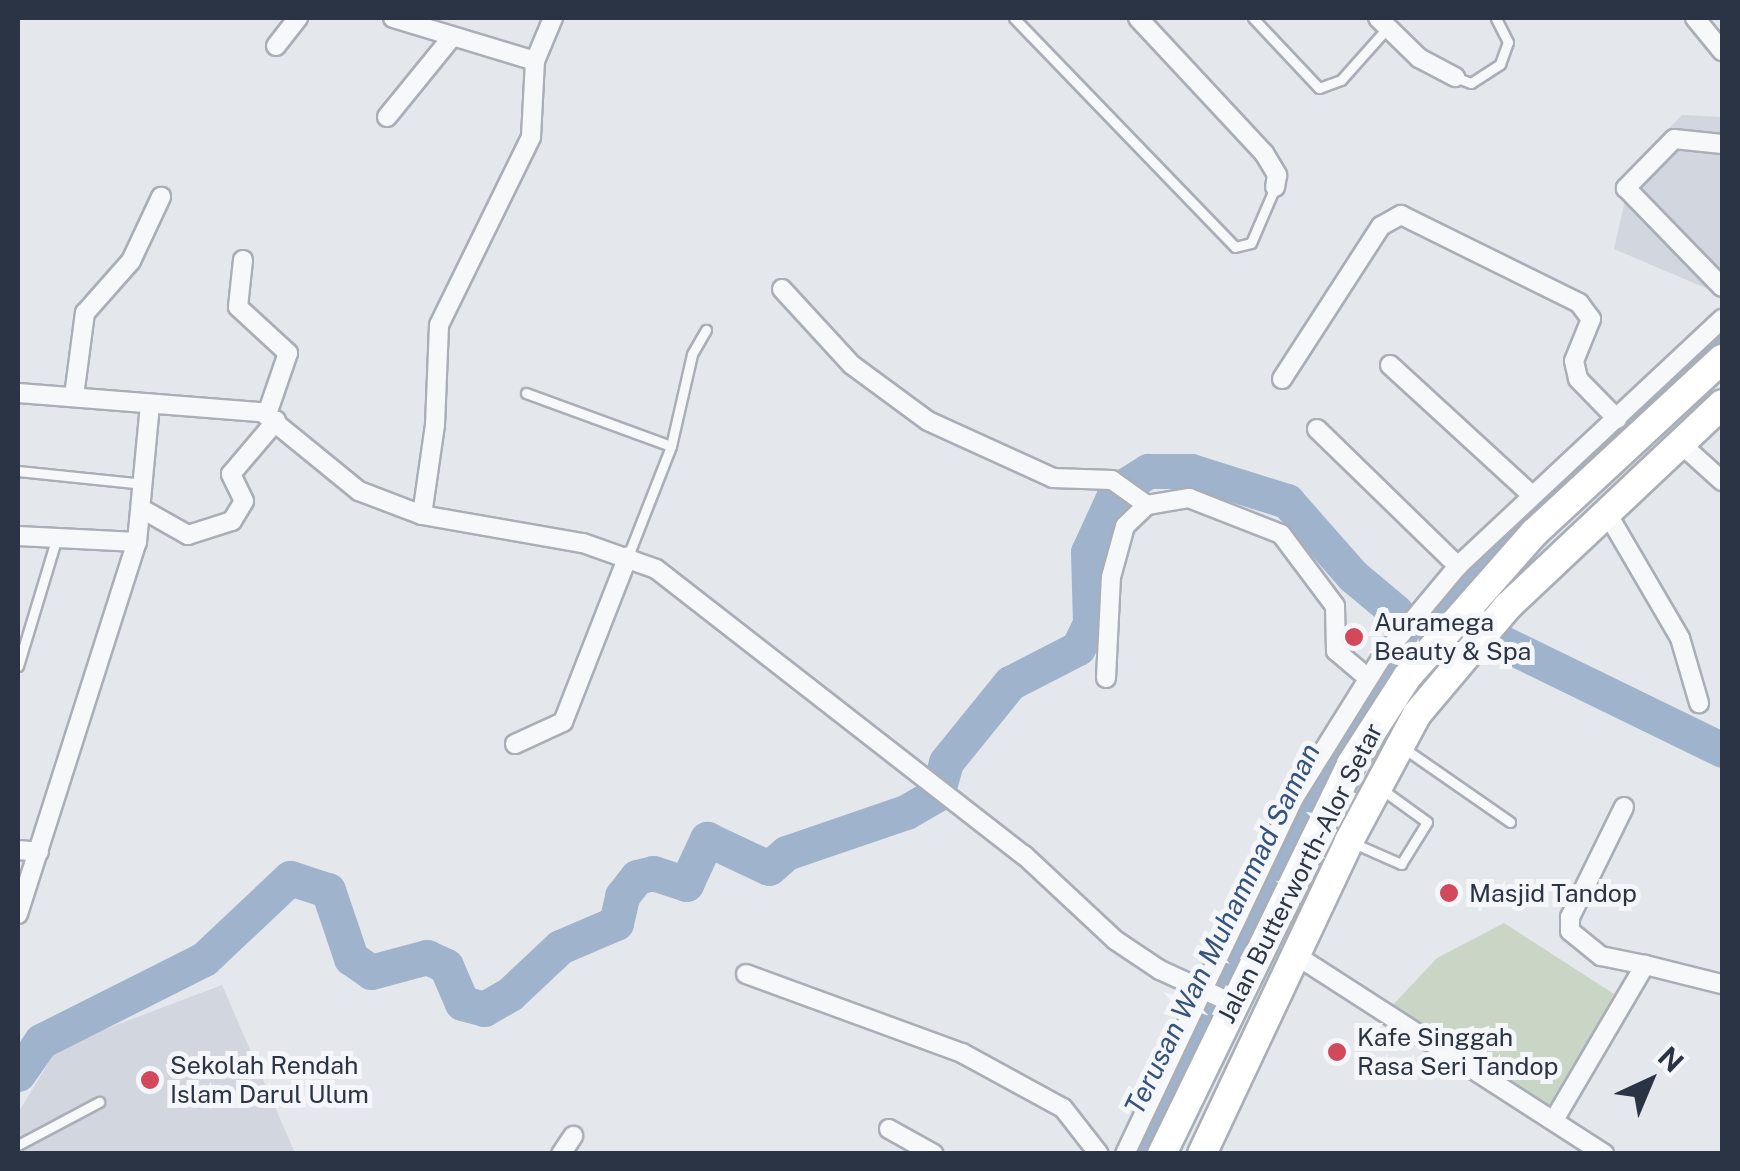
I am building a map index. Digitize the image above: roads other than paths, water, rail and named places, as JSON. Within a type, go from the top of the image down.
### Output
[{"type":"main road","name":"Jalan Butterworth-Alor Setar","points":[[1162,1154],[1351,764],[1435,638],[1534,532],[1722,359]]},
{"type":"main road","name":"Jalan Butterworth-Alor Setar","points":[[1202,1154],[1294,954],[1398,745],[1461,656],[1722,404]]},
{"type":"street","points":[[276,46],[298,18]]},
{"type":"street","points":[[392,18],[535,61]]},
{"type":"street","points":[[422,515],[436,425],[439,325],[531,137],[535,61],[553,18]]},
{"type":"street","points":[[1138,18],[1264,153],[1277,175],[1275,187]]},
{"type":"street","points":[[1695,18],[1722,51]]},
{"type":"street","points":[[1383,22],[1419,58],[1455,78]]},
{"type":"street","points":[[387,117],[452,37]]},
{"type":"street","points":[[1722,144],[1674,138],[1626,188],[1722,287]]},
{"type":"street","points":[[74,396],[84,313],[131,261],[161,197]]},
{"type":"street","points":[[1282,379],[1382,226],[1401,215],[1579,303],[1591,319],[1574,361],[1578,379],[1617,419]]},
{"type":"street","points":[[142,509],[188,535],[232,521],[244,500],[231,474],[271,417],[288,353],[238,306],[242,260]]},
{"type":"street","points":[[782,289],[852,365],[928,421],[1054,478],[1112,480],[1144,503],[1189,498],[1281,534],[1335,606],[1336,651],[1368,678]]},
{"type":"street","points":[[1125,1154],[1294,798],[1368,678],[1458,566],[1722,319]]},
{"type":"street","points":[[1390,364],[1531,494]]},
{"type":"street","points":[[18,393],[271,417],[359,491],[422,515],[628,556],[739,628],[955,800],[1116,940],[1232,1003]]},
{"type":"street","points":[[18,914],[137,542],[150,404]]},
{"type":"street","points":[[1317,428],[1458,566]]},
{"type":"street","points":[[1680,443],[1722,481]]},
{"type":"street","points":[[1106,678],[1115,552],[1124,526],[1144,503]]},
{"type":"street","points":[[1607,513],[1680,638],[1699,704]]},
{"type":"street","points":[[18,536],[137,542]]},
{"type":"street","points":[[515,744],[563,722],[628,556]]},
{"type":"street","points":[[1624,807],[1570,917],[1570,931],[1601,956],[1722,984]]},
{"type":"street","points":[[18,850],[39,852]]},
{"type":"street","points":[[1294,954],[1604,1154]]},
{"type":"street","points":[[1554,1120],[1645,965]]},
{"type":"street","points":[[746,974],[962,1053],[1063,1108],[1099,1154]]},
{"type":"street","points":[[889,1129],[934,1154]]},
{"type":"street","points":[[561,1154],[573,1136]]},
{"type":"lane","points":[[1014,18],[1235,247],[1252,242],[1275,187]]},
{"type":"lane","points":[[1253,18],[1319,88],[1341,80],[1383,22]]},
{"type":"lane","points":[[1455,78],[1471,83],[1500,64],[1508,42],[1496,18]]},
{"type":"lane","points":[[628,556],[671,446],[692,354],[706,330]]},
{"type":"lane","points":[[526,393],[671,446]]},
{"type":"lane","points":[[18,471],[145,484]]},
{"type":"lane","points":[[18,666],[57,538]]},
{"type":"lane","points":[[1398,745],[1510,822]]},
{"type":"lane","points":[[1349,841],[1400,864],[1427,822],[1419,810],[1378,786]]},
{"type":"lane","points":[[18,1145],[99,1102]]},
{"type":"waterway","name":"Terusan Wan Muhammad Saman","points":[[1145,1154],[1328,764],[1362,710],[1474,570],[1722,339]]},
{"type":"waterway","points":[[18,1074],[41,1041],[204,959],[290,878],[328,890],[351,958],[371,972],[427,957],[446,966],[462,1003],[484,1009],[510,994],[560,947],[616,923],[622,896],[637,877],[653,873],[686,884],[707,839],[769,868],[786,853],[906,812],[937,794],[946,762],[1010,683],[1078,648],[1090,623],[1088,552],[1116,491],[1148,471],[1191,471],[1287,501],[1353,576],[1396,612]]},
{"type":"waterway","points":[[1501,642],[1722,750]]},
{"type":"place","name":"Auramega Beauty & Spa","points":[[1354,637]]},
{"type":"place","name":"Masjid Tandop","points":[[1449,893]]},
{"type":"place","name":"Kafe Singgah Rasa Seri Tandop","points":[[1337,1052]]},
{"type":"place","name":"Sekolah Rendah Islam Darul Ulum","points":[[150,1080]]}]
